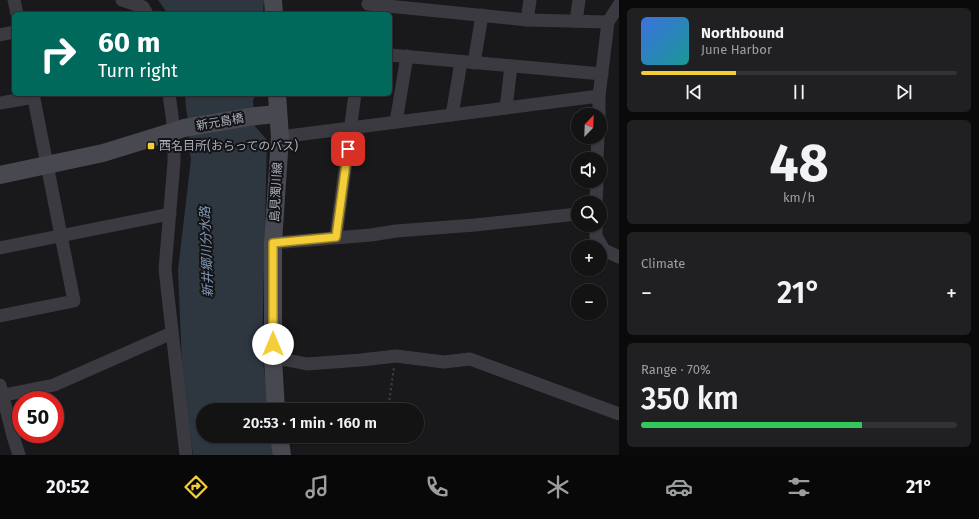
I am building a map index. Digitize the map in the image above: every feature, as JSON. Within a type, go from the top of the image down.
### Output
[{"type":"main road","points":[[273,0],[274,12]]},
{"type":"main road","name":"島見濁川線","points":[[276,403],[273,359],[273,243],[280,137],[277,114],[277,96]]},
{"type":"main road","name":"新元島橋","points":[[0,175],[103,153],[179,130],[256,116],[277,114]]},
{"type":"main road","points":[[280,443],[282,455]]},
{"type":"street","points":[[14,0],[17,12]]},
{"type":"street","points":[[122,0],[143,7],[146,12]]},
{"type":"street","points":[[527,20],[530,0]]},
{"type":"street","points":[[576,21],[579,0]]},
{"type":"street","points":[[599,108],[599,96],[608,22],[619,5]]},
{"type":"street","points":[[368,6],[465,6],[482,15],[527,20],[608,22]]},
{"type":"street","points":[[474,63],[482,15]]},
{"type":"street","points":[[0,35],[12,32]]},
{"type":"street","points":[[392,55],[602,74]]},
{"type":"street","points":[[396,122],[407,56]]},
{"type":"street","points":[[452,115],[461,62]]},
{"type":"street","points":[[506,108],[511,66]]},
{"type":"street","points":[[0,104],[29,96]]},
{"type":"street","points":[[0,316],[74,301],[33,96]]},
{"type":"street","points":[[170,96],[179,130],[174,162],[165,269],[186,455]]},
{"type":"street","points":[[336,237],[356,96]]},
{"type":"street","points":[[280,137],[599,96]]},
{"type":"street","points":[[0,248],[170,214]]},
{"type":"street","points":[[273,243],[371,235],[396,231],[475,225],[571,215]]},
{"type":"street","points":[[596,232],[596,236],[604,250],[619,257]]},
{"type":"street","points":[[19,455],[1,392],[54,385],[172,333]]},
{"type":"street","points":[[273,359],[307,364],[396,356],[444,362],[470,359],[619,414]]},
{"type":"path","points":[[389,403],[396,356]]},
{"type":"water","points":[[158,0],[264,0],[263,12],[167,12]]},
{"type":"water","name":"新井郷川分水路","points":[[185,96],[256,96],[253,100],[255,126],[267,140],[262,353],[268,403],[196,403],[196,443],[274,443],[276,455],[193,455],[183,391],[178,270],[191,159],[187,139],[191,135]]},
{"type":"place","name":"西名目所(おらってのバス)","points":[[151,146]]},
{"type":"route","points":[[273,344],[273,243],[336,237],[348,149]]}]
